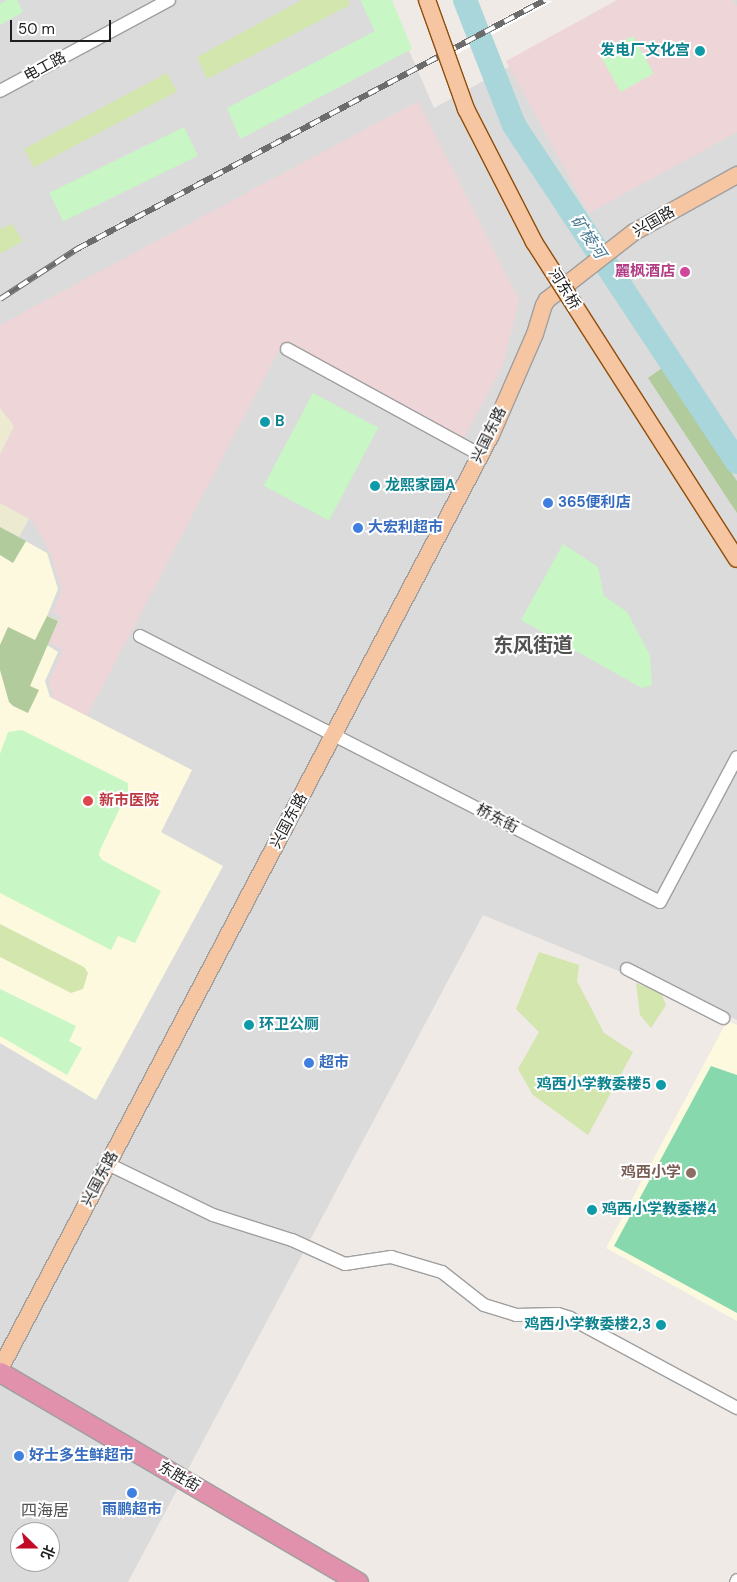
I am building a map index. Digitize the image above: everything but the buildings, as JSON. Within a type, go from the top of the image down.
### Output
[{"type":"highway","name":"东胜街","points":[[0,1370],[358,1582]]},
{"type":"main road","name":"河东桥","points":[[427,0],[466,109],[534,242],[737,559]]},
{"type":"main road","name":"兴国路","points":[[576,277],[634,232],[737,174]]},
{"type":"main road","name":"兴国东路","points":[[0,1370],[481,455],[535,334],[544,305],[576,277]]},
{"type":"street","name":"电工路","points":[[0,91],[169,0]]},
{"type":"street","points":[[288,349],[481,455]]},
{"type":"street","name":"桥东街","points":[[140,636],[660,902],[735,763]]},
{"type":"street","points":[[627,970],[723,1018]]},
{"type":"street","points":[[108,1164],[213,1215],[292,1240],[345,1264],[390,1257],[442,1272],[484,1305],[516,1315],[558,1314],[570,1318],[737,1408]]},
{"type":"shaded area","points":[[0,0],[387,0],[434,108],[631,0],[737,0],[737,1020],[483,915],[128,1582],[0,1582]]},
{"type":"shaded area","points":[[617,0],[733,0],[737,7],[737,132],[589,213],[506,61]]},
{"type":"shaded area","points":[[418,101],[519,300],[503,365],[461,443],[282,344],[87,716],[53,698],[49,681],[63,650],[49,642],[61,616],[53,612],[62,590],[50,552],[33,521],[0,503],[0,454],[14,426],[0,408],[0,325]]},
{"type":"shaded area","points":[[0,408],[14,426],[0,454]]},
{"type":"shaded area","points":[[0,503],[29,519],[19,537],[0,527]]},
{"type":"shaded area","name":"新市医院","points":[[0,527],[47,553],[58,589],[47,616],[58,621],[47,645],[58,652],[45,681],[50,697],[192,770],[161,832],[223,866],[96,1100],[0,1043]]},
{"type":"shaded area","name":"鸡西小学","points":[[727,1021],[737,1025],[737,1321],[606,1248]]},
{"type":"green space","points":[[7,0],[17,0],[23,12],[0,25],[0,4]]},
{"type":"green space","points":[[302,0],[348,0],[350,5],[207,79],[197,57]]},
{"type":"green space","points":[[360,0],[392,0],[412,49],[240,139],[227,108],[375,31]]},
{"type":"green space","points":[[633,36],[654,74],[621,92],[600,54]]},
{"type":"green space","points":[[167,73],[177,92],[34,168],[24,149]]},
{"type":"green space","points":[[184,127],[198,156],[63,222],[49,193]]},
{"type":"green space","points":[[12,224],[23,241],[0,254],[0,229]]},
{"type":"green space","points":[[662,368],[737,481],[737,513],[648,378]]},
{"type":"green space","points":[[313,393],[378,428],[329,520],[264,486]]},
{"type":"green space","points":[[0,527],[26,541],[13,563],[0,555]]},
{"type":"green space","points":[[563,544],[598,567],[604,596],[627,612],[650,655],[652,685],[642,688],[521,620]]},
{"type":"green space","points":[[47,616],[58,621],[30,686],[39,690],[28,713],[9,702],[0,670],[0,645],[8,627],[35,640]]},
{"type":"green space","points":[[22,730],[128,783],[128,791],[99,855],[102,860],[161,891],[135,943],[118,936],[111,950],[0,893],[0,754],[8,732]]},
{"type":"green space","points":[[0,924],[84,967],[88,973],[83,989],[71,993],[0,957]]},
{"type":"green space","points":[[539,952],[579,965],[577,981],[604,1033],[633,1052],[588,1135],[533,1095],[518,1069],[539,1032],[516,1009]]},
{"type":"green space","points":[[636,983],[661,993],[666,1005],[651,1028],[640,1015]]},
{"type":"green space","points":[[0,989],[76,1026],[69,1041],[82,1048],[67,1075],[0,1036]]},
{"type":"green space","name":"鸡西小学","points":[[711,1066],[737,1075],[737,1313],[614,1246]]},
{"type":"pier","points":[[537,0],[553,1],[455,55],[451,47]]},
{"type":"waterway","name":"矿棱河","points":[[465,0],[514,125],[737,462]]},
{"type":"railway","points":[[0,299],[77,249],[545,0]]},
{"type":"place","name":"发电厂文化宫","points":[[700,51]]},
{"type":"place","name":"麗枫酒店","points":[[685,272]]},
{"type":"place","name":"B","points":[[265,422]]},
{"type":"place","name":"龙熙家园A","points":[[375,486]]},
{"type":"place","name":"365便利店","points":[[548,503]]},
{"type":"place","name":"大宏利超市","points":[[358,528]]},
{"type":"place","name":"新市医院","points":[[88,801]]},
{"type":"place","name":"环卫公厕","points":[[249,1025]]},
{"type":"place","name":"超市","points":[[309,1063]]},
{"type":"place","name":"鸡西小学教委楼5","points":[[661,1085]]},
{"type":"place","name":"鸡西小学","points":[[691,1173]]},
{"type":"place","name":"鸡西小学教委楼4","points":[[592,1210]]},
{"type":"place","name":"鸡西小学教委楼2,3","points":[[661,1325]]},
{"type":"place","name":"好士多生鲜超市","points":[[19,1456]]},
{"type":"place","name":"雨鹏超市","points":[[132,1493]]},
{"type":"district","name":"东风街道","points":[[533,645]]},
{"type":"district","name":"四海居","points":[[45,1511]]}]
